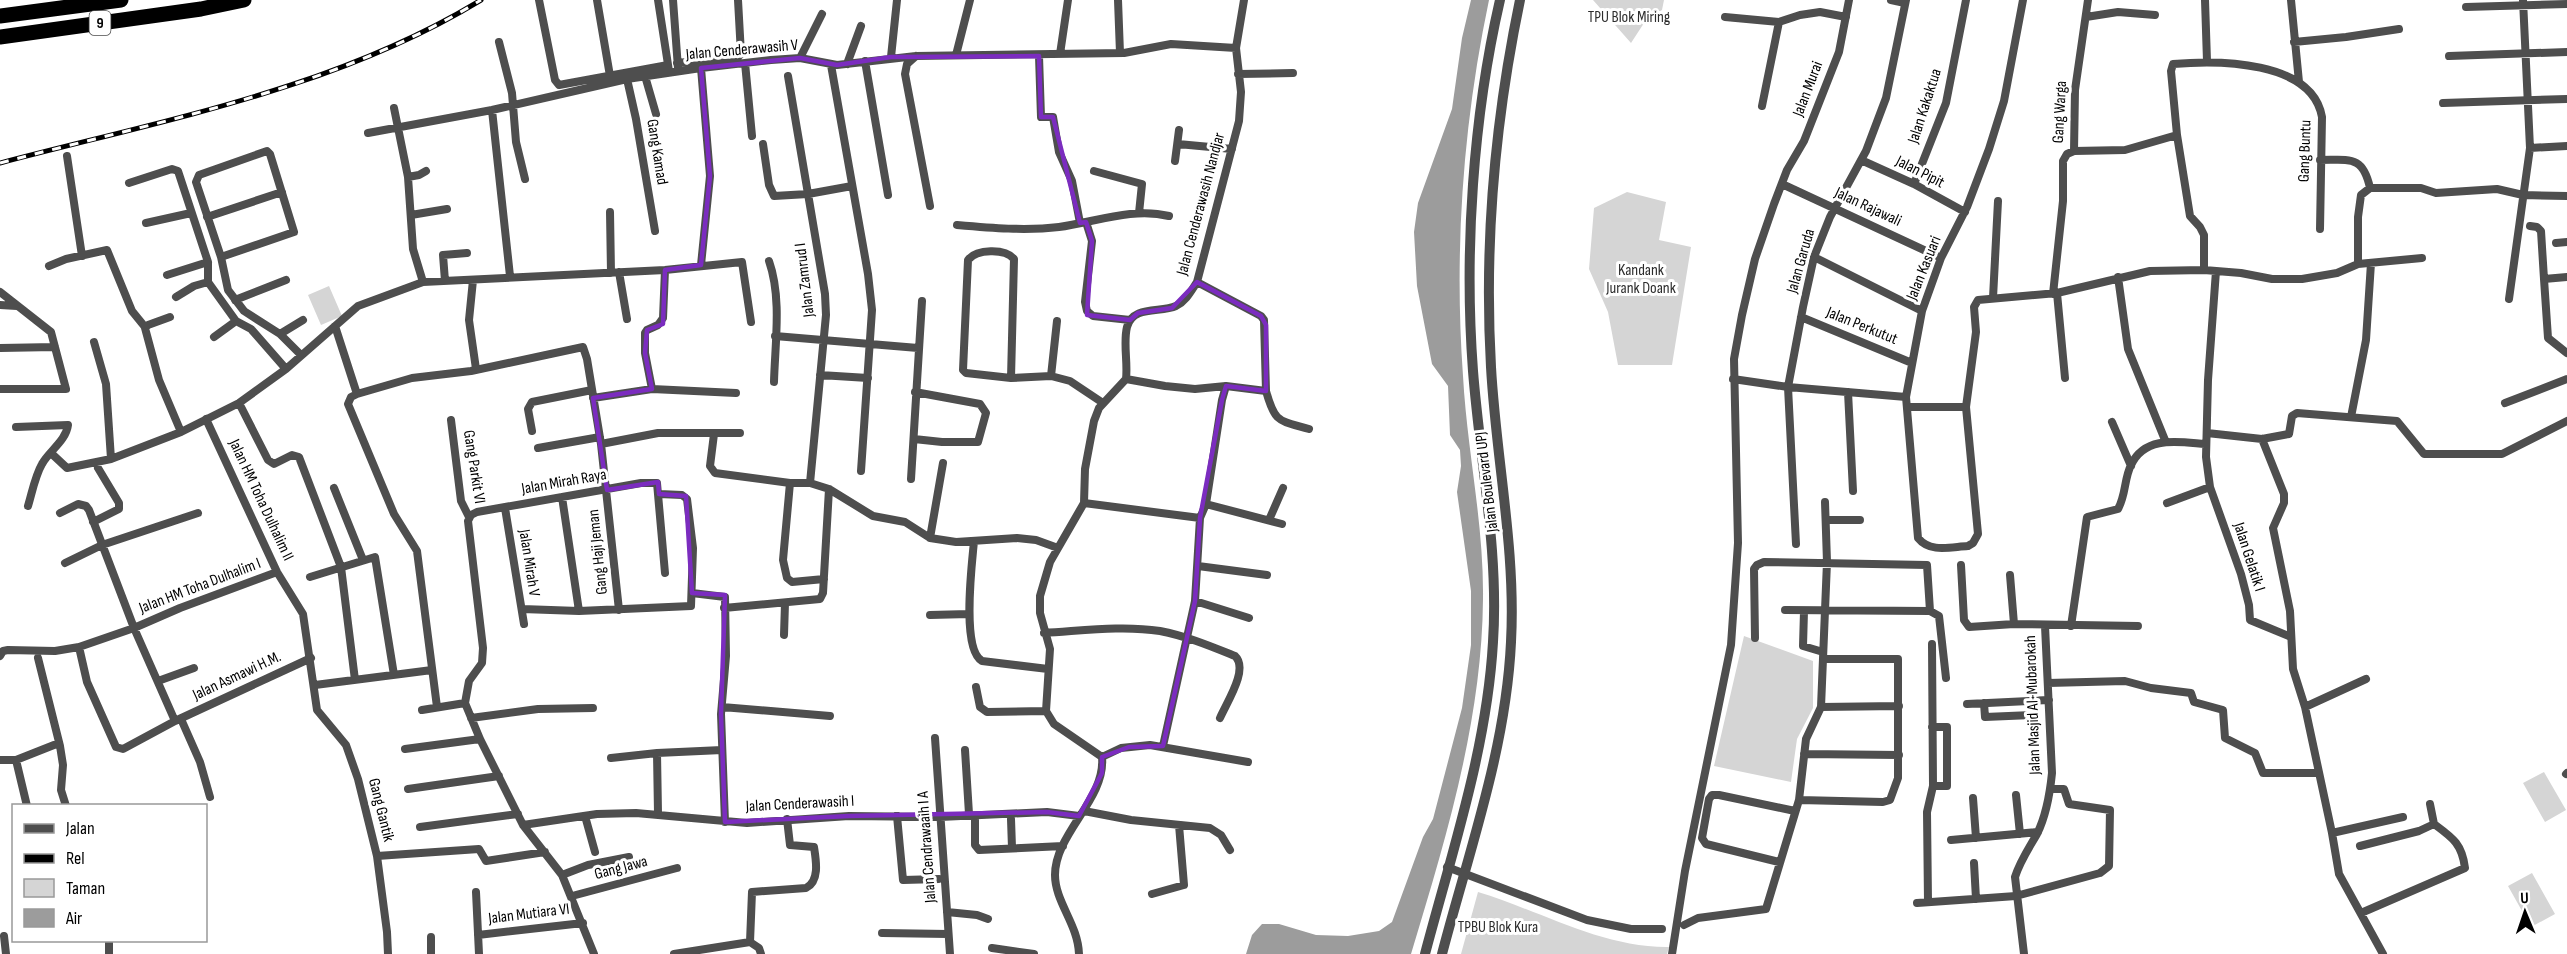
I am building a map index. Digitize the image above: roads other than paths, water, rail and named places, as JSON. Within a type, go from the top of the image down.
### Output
[{"type":"highway","name":"9","points":[[0,16],[121,0]]},
{"type":"highway","name":"9","points":[[0,37],[201,9],[244,0]]},
{"type":"street","points":[[540,0],[557,84],[568,85],[610,76],[738,57],[741,54],[738,0]]},
{"type":"street","points":[[597,0],[610,76]]},
{"type":"street","points":[[658,0],[663,34],[673,68]]},
{"type":"street","points":[[673,0],[675,33],[673,68]]},
{"type":"street","points":[[891,57],[897,0]]},
{"type":"street","points":[[956,55],[970,0]]},
{"type":"street","points":[[1060,54],[1068,0]]},
{"type":"street","points":[[1118,0],[1120,53]]},
{"type":"street","name":"Jalan Cenderawasih Nandjar","points":[[1130,320],[1138,313],[1172,308],[1189,295],[1197,282],[1239,122],[1241,92],[1236,48],[1244,0]]},
{"type":"street","name":"Jalan Boulevard UPJ","points":[[1425,954],[1477,754],[1488,699],[1493,641],[1494,582],[1474,380],[1471,294],[1473,218],[1479,136],[1500,0]]},
{"type":"street","name":"Jalan Boulevard UPJ","points":[[1442,954],[1496,759],[1511,642],[1510,550],[1496,434],[1488,293],[1498,133],[1505,76],[1520,0]]},
{"type":"street","name":"Jalan Murai","points":[[1672,954],[1685,871],[1731,645],[1738,543],[1734,359],[1755,259],[1782,184],[1804,141],[1825,91],[1839,52],[1849,0]]},
{"type":"street","points":[[1891,0],[1906,2]]},
{"type":"street","name":"Jalan Kakaktua","points":[[1914,184],[1946,103],[1966,0]]},
{"type":"street","name":"Jalan Kasuari","points":[[1966,407],[1978,534],[1973,543],[1968,546],[1932,548],[1924,546],[1918,538],[1906,397],[1912,363],[1922,311],[1941,258],[1965,212],[2004,101],[2023,0]]},
{"type":"street","name":"Gang Warga","points":[[2065,378],[2055,293],[2063,201],[2063,161],[2067,154],[2074,151],[2076,90],[2088,0]]},
{"type":"street","points":[[2205,0],[2207,61]]},
{"type":"street","points":[[2204,270],[2204,235],[2200,226],[2190,216],[2177,135],[2171,71],[2173,64],[2207,61],[2267,69],[2299,82],[2291,0]]},
{"type":"street","name":"Jalan Garuda","points":[[1796,544],[1788,387],[1801,317],[1814,257],[1835,209],[1861,160],[1886,98],[1906,2]]},
{"type":"street","points":[[2466,7],[2523,3],[2567,4]]},
{"type":"street","points":[[2509,299],[2530,148],[2523,3]]},
{"type":"street","points":[[1725,17],[1779,22],[1800,15],[1820,12],[1846,17]]},
{"type":"street","points":[[2086,17],[2118,12],[2155,15]]},
{"type":"street","points":[[800,58],[822,14]]},
{"type":"street","points":[[1762,106],[1779,22]]},
{"type":"street","points":[[847,64],[861,26]]},
{"type":"street","points":[[2294,42],[2398,29]]},
{"type":"street","points":[[663,34],[675,33]]},
{"type":"street","points":[[499,42],[513,104],[516,142],[525,179]]},
{"type":"street","name":"Jalan Cenderawasih V","points":[[368,133],[492,110],[673,68],[701,68],[800,58],[831,65],[891,57],[1120,53],[1143,51],[1171,44],[1236,48]]},
{"type":"street","points":[[2449,56],[2567,52]]},
{"type":"street","points":[[916,56],[907,64],[905,74],[930,206]]},
{"type":"street","points":[[1039,56],[1041,117],[1053,117],[1059,152],[1072,181],[1083,222],[1092,241],[1085,302],[1087,311],[1093,316],[1130,320],[1127,328],[1126,379],[1103,403],[1094,421],[1085,469],[1084,503],[1050,562],[1040,596],[1040,613],[1050,649],[1046,711],[1054,724],[1102,757]]},
{"type":"street","points":[[865,61],[888,195]]},
{"type":"street","points":[[745,63],[752,136]]},
{"type":"street","points":[[831,65],[868,274],[872,310],[861,471]]},
{"type":"street","points":[[701,68],[710,176],[701,265]]},
{"type":"street","points":[[1238,74],[1293,73]]},
{"type":"street","points":[[645,76],[656,114]]},
{"type":"street","name":"Jalan Zamrud I","points":[[788,76],[825,294],[824,340],[810,483]]},
{"type":"street","name":"Gang Kamad","points":[[627,79],[655,231]]},
{"type":"street","name":"Gang Buntu","points":[[2299,82],[2312,94],[2321,111],[2320,229]]},
{"type":"street","points":[[2443,103],[2567,99]]},
{"type":"street","points":[[394,108],[408,177],[413,249],[423,282]]},
{"type":"street","points":[[492,110],[510,276]]},
{"type":"street","points":[[1175,161],[1179,129]]},
{"type":"street","points":[[2074,151],[2125,150],[2177,135]]},
{"type":"street","points":[[763,144],[771,194],[778,197],[852,186]]},
{"type":"street","points":[[1178,144],[1232,149]]},
{"type":"street","points":[[2530,148],[2567,147]]},
{"type":"street","points":[[221,257],[294,232],[270,154],[263,151],[197,177],[196,182],[221,257],[225,284],[244,311],[280,334],[301,355]]},
{"type":"street","points":[[68,156],[82,256]]},
{"type":"street","name":"Jalan Pipit","points":[[1861,160],[1914,184],[1965,212]]},
{"type":"street","points":[[2320,160],[2349,160],[2362,165],[2367,173],[2370,188]]},
{"type":"street","points":[[129,183],[176,170],[208,262],[208,282],[236,321],[251,329],[286,369]]},
{"type":"street","points":[[408,177],[426,171]]},
{"type":"street","points":[[1094,171],[1142,184],[1138,213]]},
{"type":"street","name":"Jalan Rajawali","points":[[1782,184],[1941,258]]},
{"type":"street","points":[[2358,264],[2361,195],[2370,188],[2421,188],[2436,193],[2497,189],[2523,195],[2567,196]]},
{"type":"street","points":[[207,217],[282,192]]},
{"type":"street","points":[[1993,298],[1998,201]]},
{"type":"street","points":[[411,215],[447,209]]},
{"type":"street","points":[[610,212],[615,273],[627,319]]},
{"type":"street","points":[[957,225],[1040,228],[1138,213],[1154,212],[1169,216]]},
{"type":"street","points":[[146,223],[191,213]]},
{"type":"street","points":[[2530,226],[2537,227],[2541,231],[2550,340],[2567,353]]},
{"type":"street","points":[[2556,243],[2567,242]]},
{"type":"street","points":[[50,266],[66,259],[106,250],[132,311],[145,327],[159,380],[181,432]]},
{"type":"street","points":[[1011,378],[1014,259],[1005,252],[976,253],[968,260],[963,370],[966,373],[1011,378],[1051,376],[1070,381],[1103,403]]},
{"type":"street","points":[[445,281],[443,255],[467,253]]},
{"type":"street","points":[[1814,257],[1922,311]]},
{"type":"street","points":[[1907,407],[1966,407],[1976,332],[1974,307],[1978,300],[2055,293],[2150,271],[2204,270],[2272,279],[2302,279],[2337,273],[2358,264],[2422,258]]},
{"type":"street","points":[[769,261],[773,275],[776,308],[774,382]]},
{"type":"street","points":[[167,275],[208,262]]},
{"type":"street","points":[[52,454],[67,468],[111,459],[181,432],[239,403],[286,369],[358,306],[423,282],[665,270],[742,262],[751,321]]},
{"type":"street","points":[[2351,417],[2366,340],[2371,263]]},
{"type":"street","points":[[652,389],[645,353],[647,330],[658,325],[663,318],[665,270]]},
{"type":"street","name":"Jalan Gelatik I","points":[[2216,271],[2205,444],[2210,487],[2241,574],[2249,605],[2250,620],[2291,638]]},
{"type":"street","points":[[2118,277],[2128,349],[2165,440]]},
{"type":"street","points":[[2544,279],[2567,277]]},
{"type":"street","points":[[235,300],[286,280]]},
{"type":"street","points":[[437,708],[417,551],[394,514],[348,404],[351,397],[357,394],[412,378],[476,369],[469,320],[473,280]]},
{"type":"street","points":[[176,297],[194,286],[208,282]]},
{"type":"street","points":[[1197,282],[1261,316],[1264,320],[1266,391],[1272,413],[1280,421],[1308,429]]},
{"type":"street","points":[[0,292],[51,332],[66,389],[0,389]]},
{"type":"street","points":[[910,479],[922,301]]},
{"type":"street","points":[[0,305],[17,306]]},
{"type":"street","points":[[145,327],[170,317]]},
{"type":"street","name":"Jalan Perkutut","points":[[1801,317],[1912,363]]},
{"type":"street","points":[[280,334],[303,320]]},
{"type":"street","points":[[214,337],[236,321]]},
{"type":"street","points":[[1051,376],[1057,321]]},
{"type":"street","points":[[335,326],[357,394]]},
{"type":"street","points":[[775,336],[918,348]]},
{"type":"street","points":[[94,342],[106,384],[111,459]]},
{"type":"street","name":"Gang Haji Jeman","points":[[476,369],[580,346],[584,349],[601,440],[619,610]]},
{"type":"street","points":[[0,348],[55,347]]},
{"type":"street","points":[[820,375],[868,378]]},
{"type":"street","points":[[1126,379],[1195,389],[1226,386],[1266,391]]},
{"type":"street","points":[[2505,403],[2567,379]]},
{"type":"street","points":[[1733,380],[1906,397]]},
{"type":"street","points":[[1163,746],[1195,601],[1200,518],[1206,504],[1226,386]]},
{"type":"street","points":[[532,431],[528,410],[531,402],[652,389],[736,393]]},
{"type":"street","points":[[914,439],[978,442],[986,413],[980,404],[915,392]]},
{"type":"street","points":[[1848,392],[1853,490]]},
{"type":"street","points":[[239,403],[268,460],[274,464],[291,455],[298,457],[341,567],[356,680]]},
{"type":"street","points":[[2207,433],[2262,439],[2289,434],[2292,416],[2297,413],[2397,422],[2424,454],[2502,454],[2567,422]]},
{"type":"street","name":"Jalan HM Toha Dulhalim II","points":[[206,419],[277,573],[291,593],[306,623],[311,658]]},
{"type":"street","name":"Gang Parkit VI","points":[[451,420],[461,501],[473,515],[467,525],[483,648],[482,663],[469,681],[465,703]]},
{"type":"street","points":[[2112,422],[2131,466]]},
{"type":"street","points":[[16,427],[68,424],[67,431],[52,454],[41,465],[28,506]]},
{"type":"street","points":[[538,448],[658,433],[740,433]]},
{"type":"street","points":[[714,434],[710,466],[715,473],[790,483],[810,483],[829,489],[866,513],[905,522],[930,538],[956,542],[1017,538],[1036,540],[1058,548]]},
{"type":"street","points":[[2262,439],[2284,494],[2284,503],[2273,528],[2290,611],[2293,669],[2305,707],[2339,874],[2383,954]]},
{"type":"street","points":[[2071,626],[2087,517],[2118,509],[2123,501],[2131,466],[2140,452],[2165,440],[2205,444]]},
{"type":"street","points":[[930,538],[943,463]]},
{"type":"street","points":[[93,522],[119,509],[119,503],[98,468]]},
{"type":"street","name":"Jalan Mirah Raya","points":[[473,515],[641,483],[656,482],[658,494]]},
{"type":"street","points":[[790,483],[783,560],[787,578],[792,582],[824,579]]},
{"type":"street","points":[[2167,502],[2210,487]]},
{"type":"street","points":[[334,488],[363,560]]},
{"type":"street","points":[[1269,520],[1283,488]]},
{"type":"street","points":[[724,608],[819,599],[823,593],[829,489]]},
{"type":"street","points":[[522,609],[579,611],[688,606],[692,603],[693,548],[687,500],[682,495],[658,494],[665,573]]},
{"type":"street","points":[[562,497],[579,611]]},
{"type":"street","points":[[1684,925],[1698,918],[1766,909],[1799,800],[1806,739],[1821,707],[1827,562],[1825,502]]},
{"type":"street","points":[[1084,503],[1200,518]]},
{"type":"street","points":[[60,513],[82,504],[89,510],[134,628],[158,681],[200,762],[210,797]]},
{"type":"street","points":[[1206,504],[1282,524]]},
{"type":"street","name":"Jalan Mirah V","points":[[505,508],[524,624]]},
{"type":"street","points":[[65,563],[102,545],[198,513]]},
{"type":"street","points":[[1826,520],[1860,520]]},
{"type":"street","points":[[974,541],[969,614],[974,652],[982,661],[1048,669]]},
{"type":"street","points":[[310,577],[373,556],[376,559],[394,675]]},
{"type":"street","points":[[1755,638],[1754,569],[1764,562],[1928,565],[1930,611]]},
{"type":"street","points":[[1198,566],[1267,575]]},
{"type":"street","points":[[1961,566],[1966,624],[1969,627],[2014,624],[2138,626]]},
{"type":"street","name":"Jalan HM Toha Dulhalim I","points":[[0,656],[3,651],[8,650],[55,651],[80,646],[134,628],[180,608],[277,573]]},
{"type":"street","points":[[2010,575],[2014,624]]},
{"type":"street","points":[[692,593],[724,595],[726,656],[722,707],[722,750],[725,822]]},
{"type":"street","points":[[1195,601],[1249,618]]},
{"type":"street","points":[[784,635],[785,603]]},
{"type":"street","points":[[1785,610],[1930,611],[1939,616],[1946,678]]},
{"type":"street","points":[[1799,800],[1883,802],[1890,800],[1898,778],[1899,755],[1898,659],[1823,655],[1803,646],[1804,611]]},
{"type":"street","points":[[930,615],[969,614]]},
{"type":"street","name":"Jalan Masjid Al-Mubarokah","points":[[2024,954],[2016,896],[2016,877],[2019,865],[2038,832],[2052,773],[2044,626]]},
{"type":"street","points":[[1044,633],[1128,629],[1159,631],[1186,637],[1235,656],[1242,665],[1220,718]]},
{"type":"street","points":[[1928,902],[1927,812],[1933,786],[1932,644]]},
{"type":"street","name":"Jalan Asmawi H.M.","points":[[80,646],[87,682],[117,747],[126,748],[178,720],[311,658]]},
{"type":"street","points":[[38,658],[59,743],[63,765],[61,790],[65,804]]},
{"type":"street","name":"Gang Gantik","points":[[311,658],[317,710],[346,745],[358,779],[377,856],[388,954]]},
{"type":"street","points":[[158,681],[194,668]]},
{"type":"street","points":[[315,685],[432,670]]},
{"type":"street","points":[[2305,707],[2366,679]]},
{"type":"street","points":[[2048,683],[2125,681],[2151,688],[2192,693],[2194,702],[2223,710],[2225,738],[2255,753],[2263,773],[2319,773]]},
{"type":"street","points":[[976,687],[979,705],[987,712],[1046,711]]},
{"type":"street","points":[[1967,704],[2049,700]]},
{"type":"street","points":[[1984,703],[1985,717],[2032,715],[2031,701]]},
{"type":"street","points":[[422,710],[465,703],[480,740],[523,825],[562,875],[594,954]]},
{"type":"street","points":[[1821,707],[1899,706]]},
{"type":"street","points":[[722,707],[830,716]]},
{"type":"street","points":[[471,718],[538,709],[593,708]]},
{"type":"street","points":[[1932,727],[1947,727],[1947,786],[1933,786]]},
{"type":"street","name":"Jalan Cendrawaaih I A","points":[[935,738],[950,954]]},
{"type":"street","points":[[405,749],[480,740]]},
{"type":"street","points":[[0,760],[16,760],[59,743]]},
{"type":"street","points":[[1102,757],[1129,747],[1163,746],[1248,762]]},
{"type":"street","points":[[611,758],[722,750]]},
{"type":"street","points":[[965,750],[977,849],[1063,846]]},
{"type":"street","points":[[657,753],[658,813]]},
{"type":"street","points":[[1804,754],[1899,755]]},
{"type":"street","points":[[1079,954],[1076,931],[1062,903],[1055,875],[1063,846],[1102,773],[1102,757]]},
{"type":"street","points":[[16,760],[27,804]]},
{"type":"street","points":[[408,789],[498,776]]},
{"type":"street","points":[[1917,903],[2016,896],[2100,873],[2109,866],[2110,810],[2069,804],[2064,789],[2050,789]]},
{"type":"street","points":[[1779,862],[1706,844],[1702,837],[1709,799],[1712,795],[1719,795],[1796,811]]},
{"type":"street","points":[[2016,795],[2020,834]]},
{"type":"street","points":[[1973,798],[1976,838]]},
{"type":"street","points":[[2361,912],[2465,868],[2463,851],[2450,835],[2434,824],[2430,804]]},
{"type":"street","name":"Jalan Cenderawasih I","points":[[523,825],[585,816],[658,813],[747,823],[849,816],[972,817],[1047,812],[1082,813],[1216,831],[1230,850]]},
{"type":"street","points":[[420,827],[518,814]]},
{"type":"street","points":[[585,816],[595,852]]},
{"type":"street","points":[[897,816],[903,880],[939,879]]},
{"type":"street","points":[[2332,833],[2403,817]]},
{"type":"street","points":[[761,954],[752,943],[752,892],[806,888],[813,884],[815,879],[814,847],[790,845],[787,819]]},
{"type":"street","points":[[1011,819],[1012,848]]},
{"type":"street","points":[[2360,846],[2419,831],[2434,824]]},
{"type":"street","points":[[1152,894],[1184,885],[1179,825]]},
{"type":"street","points":[[1952,840],[2038,832]]},
{"type":"street","points":[[377,856],[479,849],[486,861],[545,852]]},
{"type":"street","points":[[562,875],[588,865],[629,856]]},
{"type":"street","points":[[1974,863],[1976,899]]},
{"type":"street","points":[[1448,867],[1587,920],[1630,929],[1662,929]]},
{"type":"street","name":"Gang Jawa","points":[[572,896],[677,868]]},
{"type":"street","points":[[476,892],[479,954]]},
{"type":"street","points":[[947,912],[977,915],[988,919]]},
{"type":"street","name":"Jalan Mutiara VI","points":[[478,935],[583,923]]},
{"type":"street","points":[[882,933],[948,934]]},
{"type":"street","points":[[6,936],[6,954]]},
{"type":"street","points":[[431,937],[431,954]]},
{"type":"street","points":[[674,954],[752,943]]},
{"type":"street","points":[[992,948],[1034,954]]},
{"type":"water","points":[[1471,0],[1489,0],[1467,140],[1460,234],[1460,329],[1468,432],[1481,543],[1483,599],[1476,690],[1460,779],[1411,954],[1246,954],[1252,935],[1262,924],[1279,924],[1316,935],[1348,936],[1379,931],[1392,922],[1423,837],[1433,819],[1462,708],[1471,645],[1471,591],[1457,492],[1461,466],[1460,450],[1450,435],[1448,386],[1432,364],[1417,286],[1414,232],[1418,203],[1452,109],[1462,38]]},
{"type":"railway","points":[[0,163],[185,116],[308,79],[367,57],[425,31],[481,0]]},
{"type":"park label","name":"TPU Blok Miring","points":[[1629,17]]},
{"type":"park label","name":"Kandank Jurank Doank","points":[[1641,279]]},
{"type":"park label","name":"TPBU Blok Kura","points":[[1498,927]]}]
